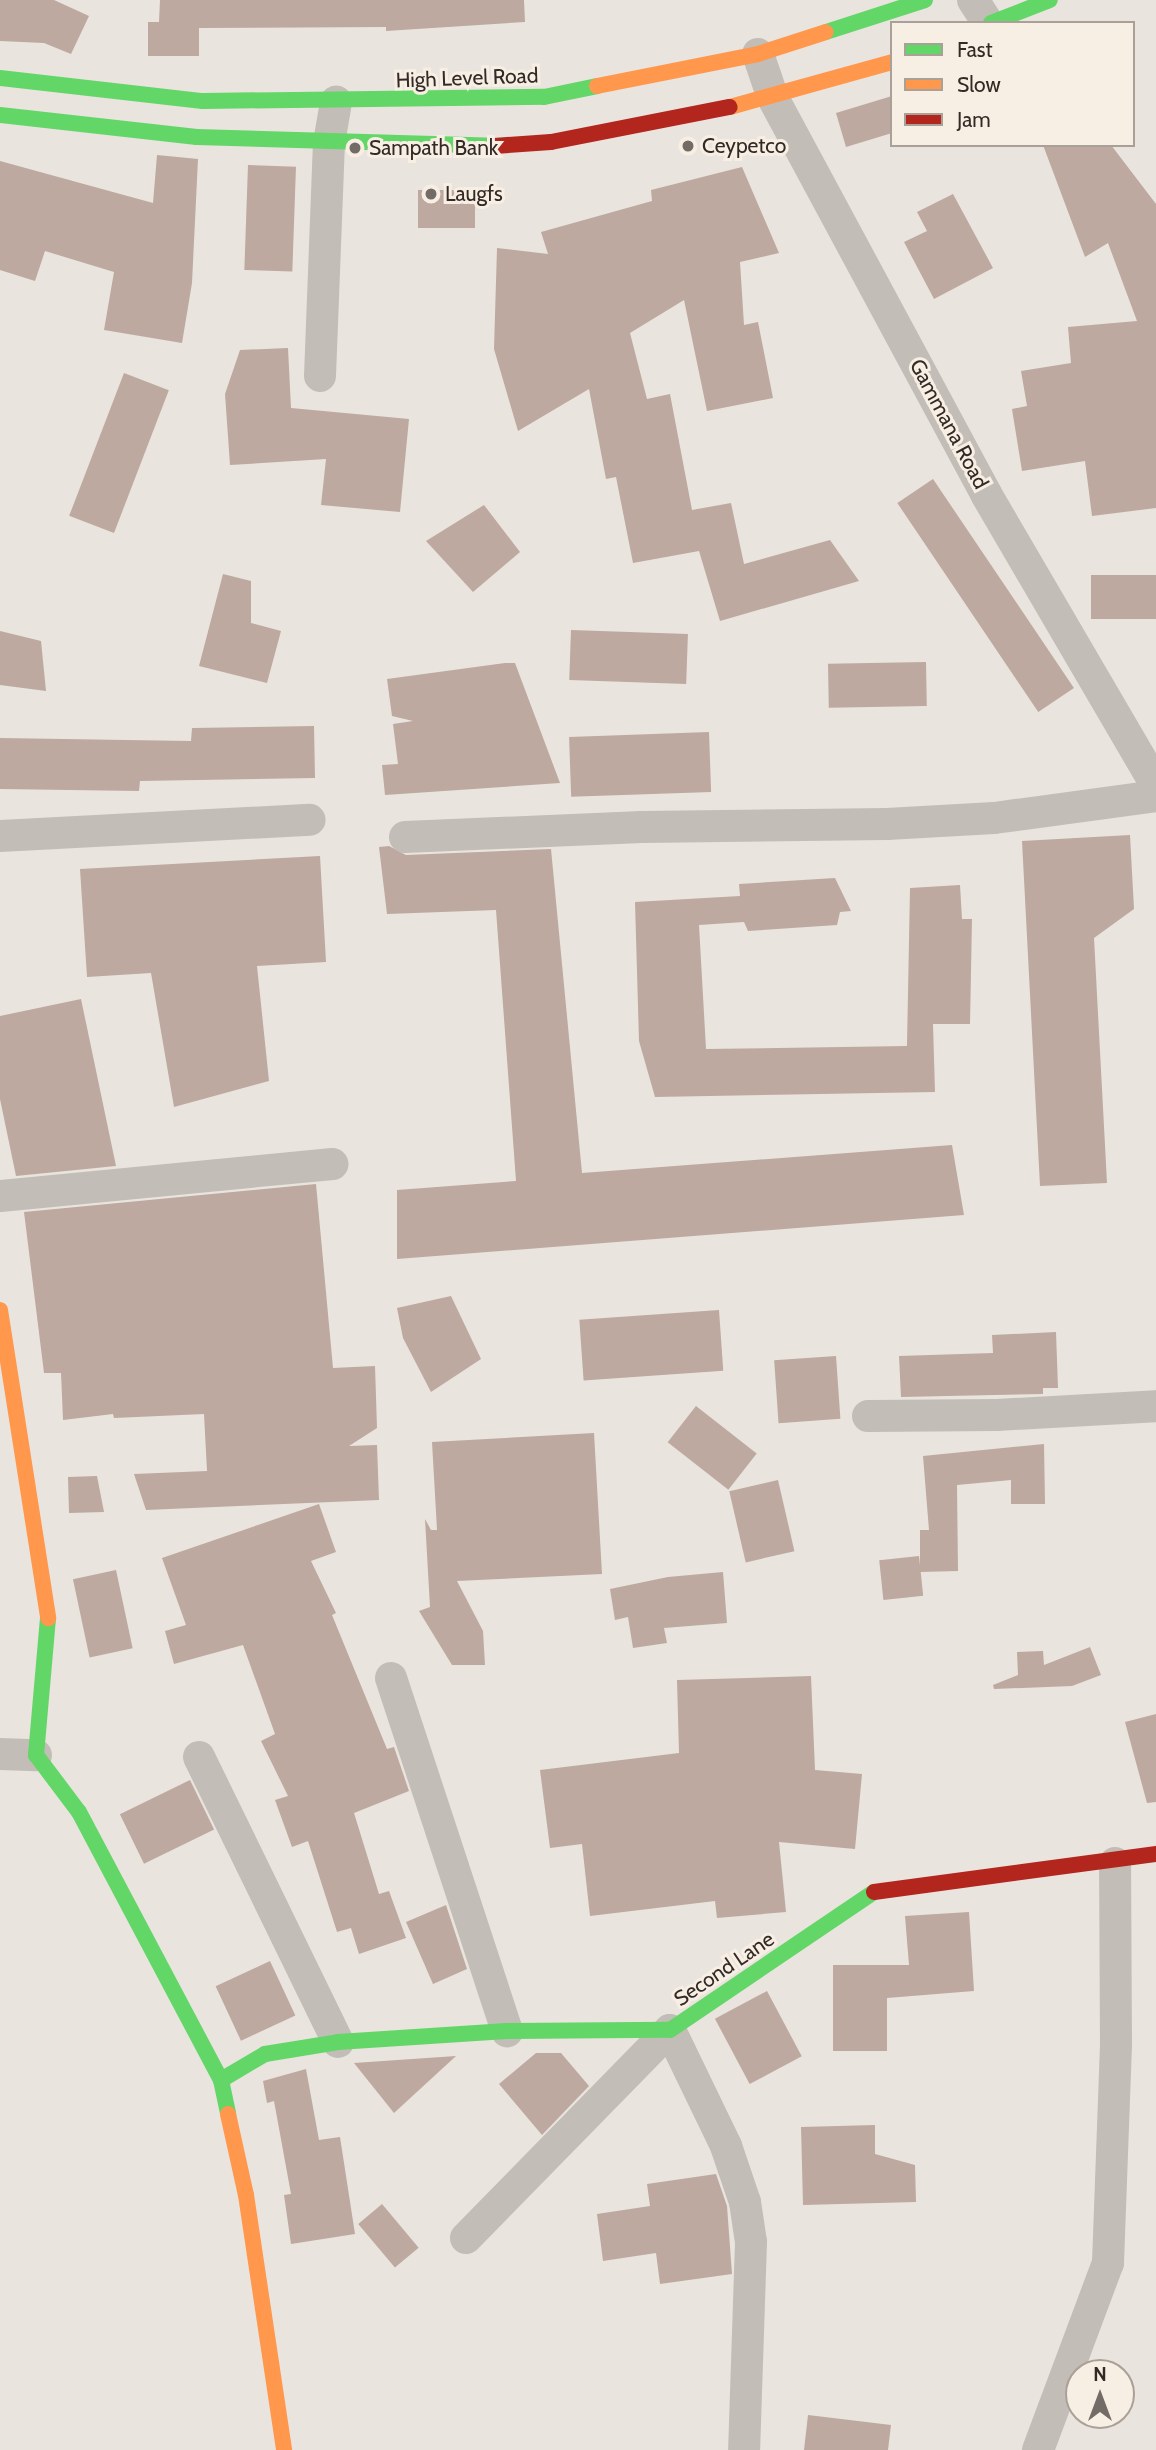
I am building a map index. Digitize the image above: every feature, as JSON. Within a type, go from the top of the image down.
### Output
[{"type":"main road","name":"High Level Road","points":[[0,78],[203,101],[335,102],[544,97],[758,54],[925,0]]},
{"type":"main road","points":[[995,21],[1050,0]]},
{"type":"main road","points":[[0,116],[197,137],[329,144],[471,147],[551,142],[773,98],[890,63]]},
{"type":"main road","points":[[0,1310],[49,1605],[36,1755],[79,1812],[221,2080],[246,2195],[284,2450]]},
{"type":"main road","name":"Second Lane","points":[[221,2080],[265,2054],[338,2042],[507,2031],[670,2030],[877,1890],[1115,1863],[1156,1854]]},
{"type":"street","points":[[973,0],[989,21]]},
{"type":"street","name":"Gammana Road","points":[[758,54],[773,98],[986,494],[1156,785]]},
{"type":"street","points":[[320,376],[329,144],[335,102]]},
{"type":"street","points":[[404,837],[642,827],[901,824],[994,818],[1156,796]]},
{"type":"street","points":[[0,836],[310,820]]},
{"type":"street","points":[[0,1196],[332,1164]]},
{"type":"street","points":[[868,1416],[997,1415],[1156,1406]]},
{"type":"street","points":[[391,1678],[507,2031]]},
{"type":"street","points":[[0,1754],[36,1755]]},
{"type":"street","points":[[199,1756],[338,2042]]},
{"type":"street","points":[[1038,2450],[1108,2263],[1116,2045],[1115,1863]]},
{"type":"street","points":[[466,2238],[670,2030],[726,2146],[745,2202],[751,2242],[744,2450]]},
{"type":"building","points":[[0,0],[54,0],[89,16],[71,54],[44,43],[0,41]]},
{"type":"building","points":[[160,0],[524,0],[525,22],[386,31],[386,27],[199,28],[199,56],[148,56],[148,22],[159,22]]},
{"type":"building","points":[[890,97],[890,134],[846,147],[836,113]]},
{"type":"building","points":[[1044,147],[1113,147],[1156,204],[1156,508],[1092,516],[1085,461],[1022,471],[1012,409],[1027,406],[1021,371],[1071,363],[1068,327],[1137,321],[1108,243],[1085,257]]},
{"type":"building","points":[[157,155],[198,159],[192,283],[182,343],[104,330],[114,272],[45,251],[35,281],[0,270],[0,161],[153,203]]},
{"type":"building","points":[[248,165],[296,167],[292,272],[244,270]]},
{"type":"building","points":[[742,167],[779,253],[740,262],[744,325],[758,322],[773,398],[707,411],[684,300],[630,333],[647,399],[670,394],[692,510],[731,503],[744,564],[830,540],[859,581],[720,621],[699,551],[633,563],[616,477],[606,479],[589,389],[518,431],[494,349],[497,248],[548,254],[541,232],[652,201],[651,190]]},
{"type":"building","points":[[418,190],[475,190],[475,228],[418,228]]},
{"type":"building","points":[[953,194],[993,268],[934,299],[904,242],[927,231],[917,212]]},
{"type":"building","points":[[288,348],[291,408],[409,419],[400,512],[321,505],[326,459],[230,465],[225,394],[240,350]]},
{"type":"building","points":[[124,373],[169,390],[114,533],[69,516]]},
{"type":"building","points":[[933,479],[1074,688],[1038,712],[897,503]]},
{"type":"building","points":[[484,505],[520,552],[473,592],[426,541]]},
{"type":"building","points":[[223,574],[251,581],[251,623],[281,631],[267,683],[199,666]]},
{"type":"building","points":[[1091,575],[1156,575],[1156,619],[1091,619]]},
{"type":"building","points":[[571,630],[688,634],[686,684],[569,680]]},
{"type":"building","points":[[0,631],[41,641],[46,691],[0,685]]},
{"type":"building","points":[[926,662],[927,706],[829,708],[828,664]]},
{"type":"building","points":[[515,663],[560,783],[385,795],[382,765],[398,764],[393,724],[413,721],[392,716],[387,679]]},
{"type":"building","points":[[314,726],[315,778],[140,781],[139,791],[0,789],[0,738],[191,741],[192,728]]},
{"type":"building","points":[[709,732],[711,792],[571,797],[569,737]]},
{"type":"building","points":[[1130,835],[1134,909],[1094,938],[1107,1183],[1040,1186],[1022,841]]},
{"type":"building","points":[[389,846],[406,855],[551,849],[582,1173],[952,1145],[964,1215],[397,1259],[397,1190],[516,1181],[496,910],[387,914],[379,847]]},
{"type":"building","points":[[320,856],[326,962],[257,966],[269,1081],[174,1107],[151,973],[87,977],[80,869]]},
{"type":"building","points":[[835,878],[851,911],[840,912],[837,925],[748,931],[744,922],[699,925],[706,1049],[907,1046],[910,888],[960,885],[962,919],[972,919],[970,1024],[933,1024],[935,1092],[655,1097],[639,1041],[635,902],[740,896],[739,884]]},
{"type":"building","points":[[81,999],[116,1166],[16,1176],[0,1099],[0,1016]]},
{"type":"building","points":[[316,1184],[333,1368],[375,1366],[377,1428],[349,1446],[377,1445],[379,1500],[146,1510],[134,1474],[207,1471],[204,1414],[114,1418],[113,1414],[63,1420],[61,1373],[44,1373],[24,1212]]},
{"type":"building","points":[[451,1296],[481,1359],[431,1392],[403,1338],[397,1308]]},
{"type":"building","points":[[719,1310],[723,1371],[584,1381],[579,1320]]},
{"type":"building","points":[[1056,1332],[1058,1388],[1043,1388],[1043,1394],[901,1397],[899,1356],[993,1353],[992,1335]]},
{"type":"building","points":[[836,1356],[840,1419],[779,1423],[774,1360]]},
{"type":"building","points":[[696,1406],[757,1453],[728,1490],[668,1442]]},
{"type":"building","points":[[594,1433],[602,1574],[457,1581],[483,1631],[485,1665],[452,1665],[419,1611],[430,1607],[425,1519],[431,1530],[437,1530],[432,1442]]},
{"type":"building","points":[[1044,1444],[1045,1504],[1011,1504],[1011,1480],[957,1485],[958,1571],[920,1572],[920,1530],[929,1530],[923,1456]]},
{"type":"building","points":[[97,1476],[104,1512],[69,1513],[68,1477]]},
{"type":"building","points":[[778,1480],[794,1551],[746,1562],[729,1491]]},
{"type":"building","points":[[319,1504],[336,1552],[311,1561],[336,1613],[332,1615],[387,1749],[394,1747],[409,1791],[354,1813],[379,1894],[389,1891],[406,1938],[359,1954],[351,1928],[337,1932],[308,1841],[292,1847],[275,1800],[288,1796],[261,1741],[275,1734],[243,1645],[174,1664],[165,1631],[186,1625],[162,1558]]},
{"type":"building","points":[[919,1556],[923,1596],[883,1600],[879,1560]]},
{"type":"building","points":[[116,1570],[133,1648],[90,1657],[73,1579]]},
{"type":"building","points":[[723,1572],[727,1623],[664,1628],[667,1643],[633,1648],[628,1617],[615,1620],[610,1589],[668,1577]]},
{"type":"building","points":[[1090,1647],[1101,1675],[1072,1686],[994,1689],[993,1685],[1018,1675],[1017,1652],[1043,1651],[1044,1665]]},
{"type":"building","points":[[811,1676],[815,1770],[862,1774],[855,1849],[779,1842],[786,1912],[717,1918],[715,1901],[590,1916],[582,1844],[550,1848],[540,1770],[679,1753],[677,1680]]},
{"type":"building","points":[[1156,1714],[1156,1802],[1147,1803],[1125,1722]]},
{"type":"building","points":[[190,1780],[214,1829],[144,1864],[120,1814]]},
{"type":"building","points":[[446,1905],[467,1969],[433,1984],[406,1922]]},
{"type":"building","points":[[969,1912],[974,1991],[887,1998],[887,2051],[833,2051],[833,1965],[909,1965],[905,1916]]},
{"type":"building","points":[[270,1961],[295,2015],[241,2041],[216,1986]]},
{"type":"building","points":[[767,1991],[802,2056],[750,2084],[715,2019]]},
{"type":"building","points":[[536,2053],[561,2053],[589,2086],[542,2135],[499,2084]]},
{"type":"building","points":[[456,2056],[394,2113],[354,2063]]},
{"type":"building","points":[[306,2069],[319,2140],[340,2137],[355,2234],[291,2244],[284,2195],[291,2194],[274,2101],[267,2103],[263,2081]]},
{"type":"building","points":[[875,2125],[875,2154],[915,2165],[916,2202],[803,2205],[801,2127]]},
{"type":"building","points":[[716,2174],[727,2206],[732,2274],[660,2284],[656,2253],[603,2261],[597,2214],[650,2206],[647,2184]]},
{"type":"building","points":[[382,2204],[419,2248],[395,2268],[358,2224]]},
{"type":"building","points":[[808,2415],[891,2425],[888,2450],[804,2450]]},
{"type":"traffic: fast","points":[[826,32],[925,0]]},
{"type":"traffic: fast","points":[[996,21],[1050,0]]},
{"type":"traffic: fast","points":[[0,78],[203,101],[544,97],[597,86]]},
{"type":"traffic: fast","points":[[0,115],[197,137],[494,146]]},
{"type":"traffic: fast","points":[[48,1618],[36,1755],[79,1812],[221,2080],[228,2114]]},
{"type":"traffic: fast","points":[[221,2080],[265,2054],[338,2042],[507,2031],[670,2030],[874,1892]]},
{"type":"traffic: slow","points":[[597,86],[758,54],[826,32]]},
{"type":"traffic: slow","points":[[730,107],[890,63]]},
{"type":"traffic: slow","points":[[0,1310],[48,1618]]},
{"type":"traffic: slow","points":[[228,2114],[246,2195],[284,2450]]},
{"type":"traffic: jam","points":[[494,146],[551,142],[730,107]]},
{"type":"traffic: jam","points":[[874,1892],[1156,1854]]},
{"type":"place","name":"Ceypetco","points":[[688,146]]},
{"type":"place","name":"Sampath Bank","points":[[355,148]]},
{"type":"place","name":"Laugfs","points":[[431,194]]}]
